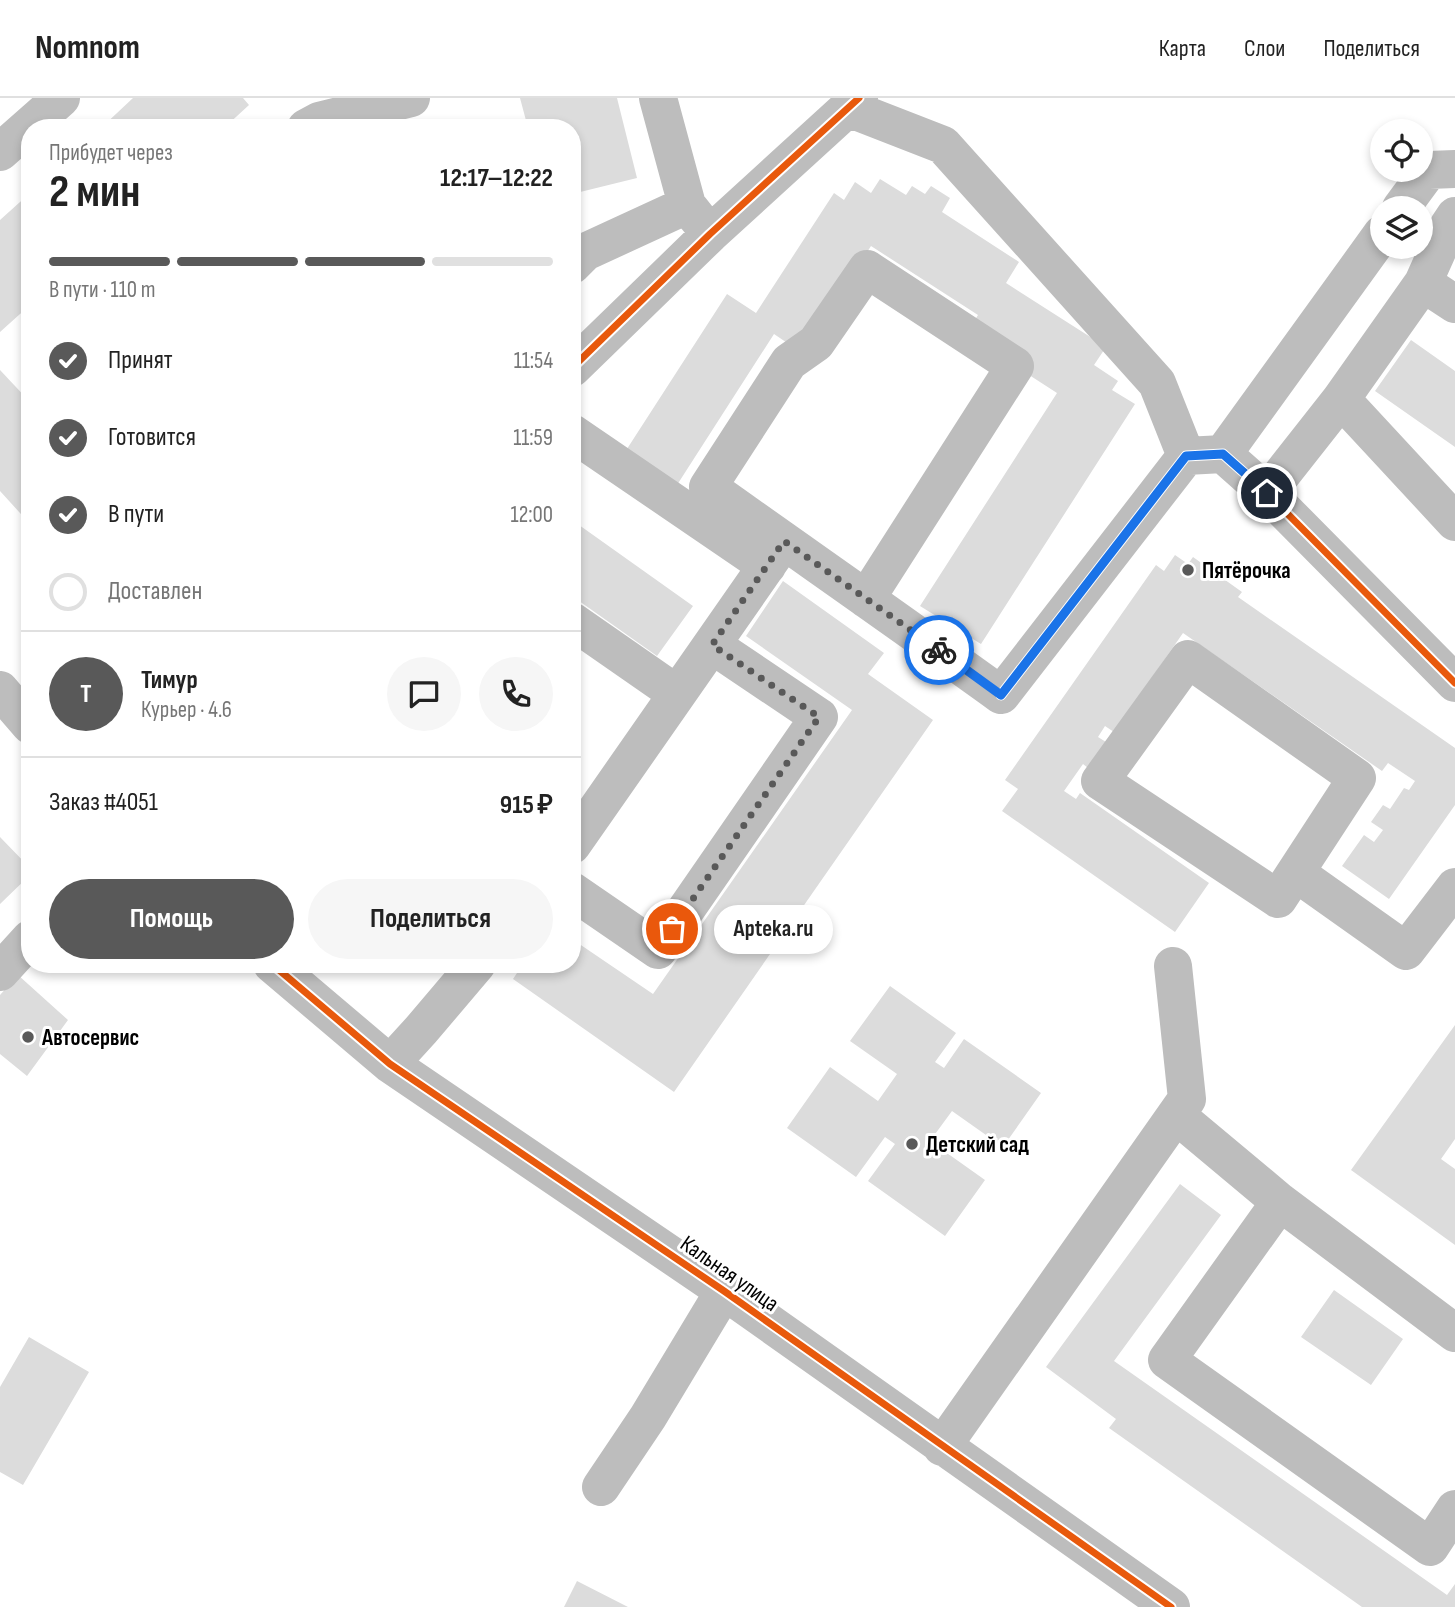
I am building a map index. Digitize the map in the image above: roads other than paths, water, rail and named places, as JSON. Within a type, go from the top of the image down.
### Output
[{"type":"street","points":[[37,119],[61,98]]},
{"type":"street","points":[[312,116],[411,98]]},
{"type":"street","points":[[658,98],[699,220]]},
{"type":"street","points":[[581,358],[699,220],[854,103],[943,145],[1157,383],[1205,455],[1267,493],[1455,683]]},
{"type":"street","points":[[0,152],[21,133]]},
{"type":"street","points":[[1410,196],[1429,170],[1455,169]]},
{"type":"street","points":[[1267,493],[1341,399],[1423,283],[1455,216]]},
{"type":"street","points":[[581,257],[585,253],[699,220]]},
{"type":"street","points":[[581,439],[775,553],[866,599],[1001,695],[1205,455],[1370,249]]},
{"type":"street","points":[[775,553],[708,487],[789,362],[817,344],[867,269],[1014,366],[866,599]]},
{"type":"street","points":[[1423,283],[1455,304]]},
{"type":"street","points":[[1341,399],[1455,522]]},
{"type":"street","points":[[581,832],[775,553]]},
{"type":"street","points":[[581,627],[677,694]]},
{"type":"street","points":[[581,897],[658,950],[819,717],[712,645]]},
{"type":"street","points":[[1188,659],[1357,778],[1296,873],[1278,899],[1101,781],[1188,659]]},
{"type":"street","points":[[0,690],[21,714]]},
{"type":"street","points":[[1296,873],[1406,951],[1455,887]]},
{"type":"street","points":[[0,972],[21,949]]},
{"type":"street","points":[[942,1447],[1186,1099],[1173,966]]},
{"type":"street","name":"Кальная улица","points":[[283,973],[390,1064],[724,1292],[1171,1607]]},
{"type":"street","points":[[390,1064],[469,973]]},
{"type":"street","points":[[1176,1115],[1280,1202],[1455,1334]]},
{"type":"street","points":[[1280,1202],[1167,1360],[1430,1547],[1455,1509]]},
{"type":"street","points":[[601,1487],[648,1417],[724,1292]]},
{"type":"place","name":"Пятёрочка","points":[[1188,570]]},
{"type":"place","name":"Apteka.ru","points":[[672,929]]},
{"type":"place","name":"Автосервис","points":[[28,1037]]},
{"type":"place","name":"Детский сад","points":[[912,1144]]}]
